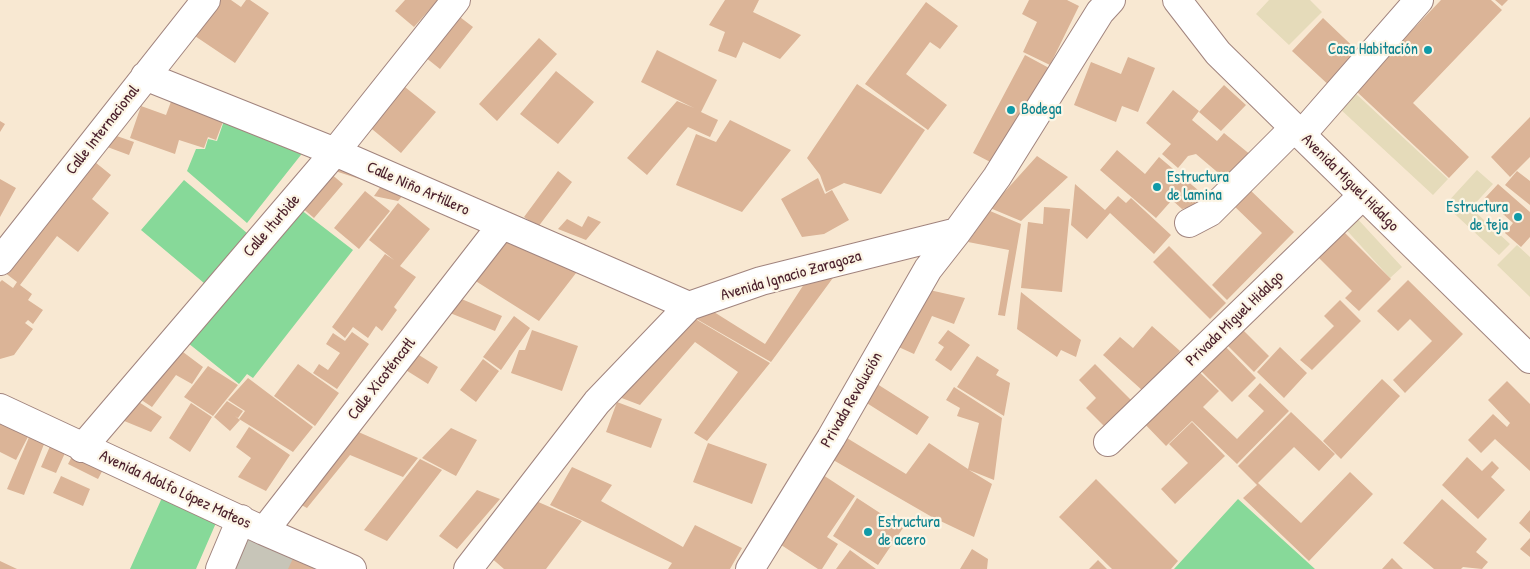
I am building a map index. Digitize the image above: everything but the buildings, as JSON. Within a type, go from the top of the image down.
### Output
[{"type":"street","name":"Calle Internacional","points":[[0,261],[206,0]]},
{"type":"street","name":"Calle Iturbide","points":[[82,448],[334,152],[456,0]]},
{"type":"street","points":[[957,232],[997,177],[1100,12],[1111,0]]},
{"type":"street","name":"Avenida Miguel Hidalgo","points":[[1177,0],[1218,53],[1530,359]]},
{"type":"street","points":[[1189,223],[1210,212],[1298,131],[1419,0]]},
{"type":"street","name":"Calle Niño Artillero","points":[[145,76],[334,152],[689,306]]},
{"type":"street","name":"Privada Miguel Hidalgo","points":[[1108,442],[1362,196]]},
{"type":"street","name":"Calle Xicoténcatl","points":[[220,569],[252,525],[501,226]]},
{"type":"street","name":"Avenida Ignacio Zaragoza","points":[[468,569],[597,402],[689,306],[761,281],[957,232]]},
{"type":"street","name":"Privada Revolución","points":[[750,569],[831,438],[928,269],[957,232]]},
{"type":"street","name":"Avenida Adolfo López Mateos","points":[[0,408],[82,448],[352,569]]},
{"type":"shaded area","points":[[1269,0],[1310,0],[1322,12],[1289,45],[1256,14]]},
{"type":"shaded area","points":[[1354,92],[1448,179],[1433,195],[1339,108]]},
{"type":"shaded area","points":[[1477,170],[1493,184],[1471,208],[1510,244],[1499,255],[1445,205]]},
{"type":"shaded area","points":[[1354,215],[1402,267],[1390,278],[1342,225]]},
{"type":"shaded area","points":[[1517,245],[1530,257],[1530,297],[1497,265]]},
{"type":"shaded area","points":[[250,533],[318,562],[315,569],[235,569]]},
{"type":"green space","points":[[225,118],[308,146],[247,223],[187,171],[196,149],[205,149],[208,139],[217,141]]},
{"type":"green space","points":[[184,180],[247,233],[204,283],[141,230]]},
{"type":"green space","points":[[296,206],[353,250],[253,378],[247,374],[239,384],[188,343]]},
{"type":"green space","points":[[165,491],[219,516],[196,569],[130,569]]},
{"type":"green space","points":[[1238,499],[1315,569],[1174,569]]},
{"type":"place","name":"Casa Habitación","points":[[1428,50]]},
{"type":"place","name":"Bodega","points":[[1011,110]]},
{"type":"place","name":"Estructura de lamina","points":[[1157,187]]},
{"type":"place","name":"Estructura de teja","points":[[1518,217]]},
{"type":"place","name":"Estructura de acero","points":[[868,532]]}]
